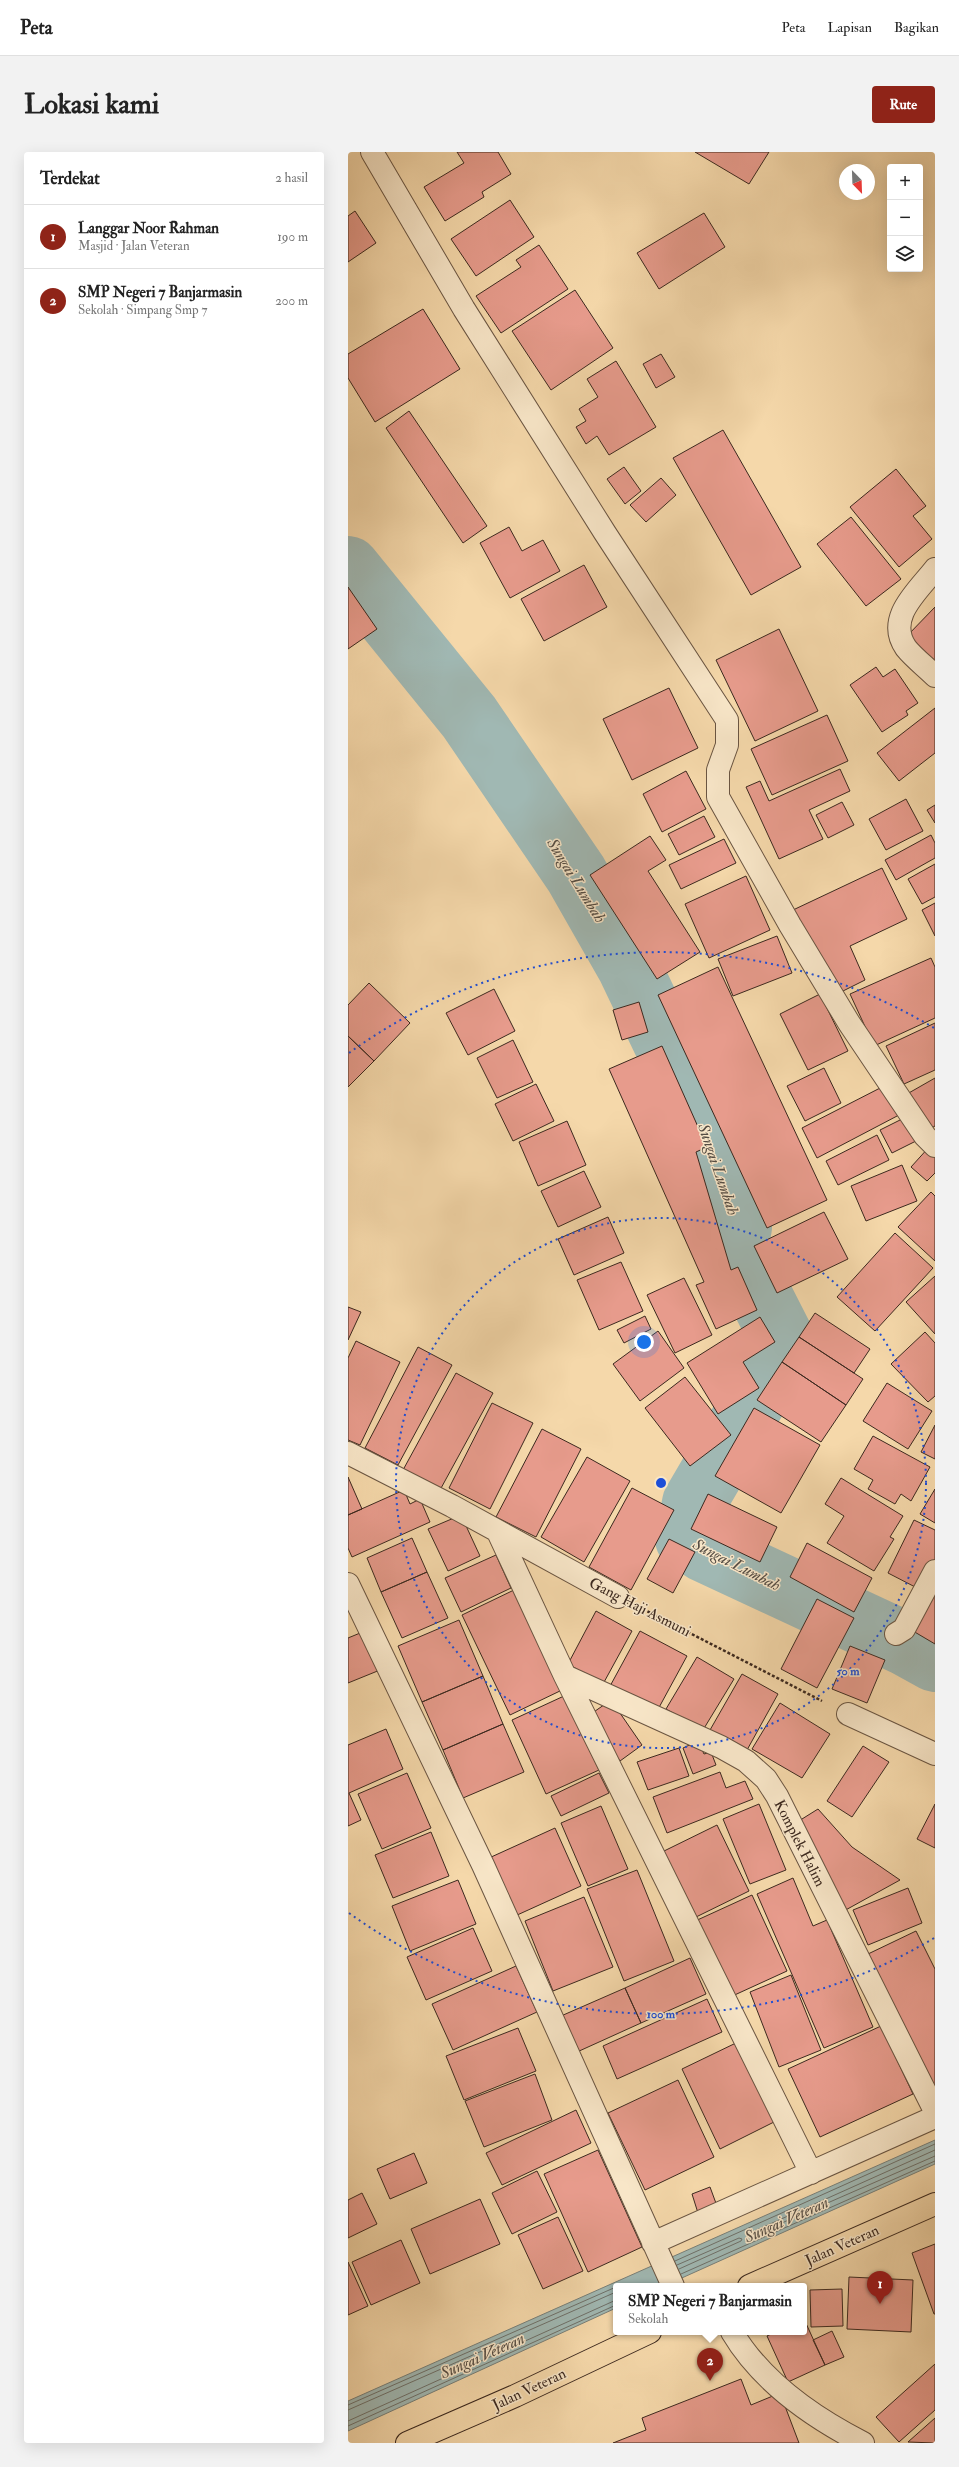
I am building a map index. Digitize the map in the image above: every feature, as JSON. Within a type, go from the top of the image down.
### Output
[{"type":"main road","name":"Jalan Veteran","points":[[756,2283],[935,2204]]},
{"type":"main road","name":"Jalan Veteran","points":[[407,2443],[515,2396],[644,2335]]},
{"type":"street","points":[[372,152],[464,309],[605,533],[727,720],[727,745],[718,770],[718,797],[790,925],[849,1023],[925,1136],[935,1146]]},
{"type":"street","points":[[935,569],[902,610],[899,625],[901,637],[906,648],[935,676]]},
{"type":"street","name":"Gang Haji Asmuni","points":[[348,1453],[452,1506],[618,1596]]},
{"type":"street","points":[[498,1532],[565,1676],[811,2173]]},
{"type":"street","points":[[896,1634],[904,1629],[935,1571]]},
{"type":"street","points":[[348,1584],[483,1866],[672,2283]]},
{"type":"street","name":"Komplek Halim","points":[[565,1676],[721,1747],[746,1761],[766,1779],[777,1796],[935,2111]]},
{"type":"street","points":[[848,1714],[935,1754]]},
{"type":"street","points":[[657,2251],[811,2173],[935,2117]]},
{"type":"street","points":[[734,2335],[756,2367],[778,2387],[814,2414],[863,2443]]},
{"type":"path","name":"Gang Haji Asmuni","points":[[618,1596],[848,1714]]},
{"type":"water","name":"Sungai Veteran","points":[[935,2140],[935,2164],[671,2283],[613,2283]]},
{"type":"water","name":"Sungai Veteran","points":[[613,2283],[613,2309],[348,2431],[348,2401]]},
{"type":"building","points":[[457,152],[498,152],[511,174],[482,192],[484,197],[445,221],[424,187],[464,163]]},
{"type":"building","points":[[695,152],[769,152],[749,184]]},
{"type":"building","points":[[510,200],[534,237],[476,276],[451,239]]},
{"type":"building","points":[[355,211],[376,243],[348,262],[348,216]]},
{"type":"building","points":[[704,213],[725,247],[659,289],[637,253]]},
{"type":"building","points":[[539,245],[568,289],[501,333],[476,296],[521,267],[516,260]]},
{"type":"building","points":[[575,290],[613,348],[551,390],[512,331]]},
{"type":"building","points":[[423,309],[460,369],[375,422],[348,378],[348,354]]},
{"type":"building","points":[[661,354],[675,377],[656,388],[643,364]]},
{"type":"building","points":[[616,361],[656,427],[609,455],[597,436],[586,444],[576,427],[586,421],[579,409],[598,397],[587,379]]},
{"type":"building","points":[[409,411],[487,526],[463,543],[386,428]]},
{"type":"building","points":[[723,430],[801,567],[751,595],[673,458]]},
{"type":"building","points":[[624,467],[641,491],[625,504],[607,479]]},
{"type":"building","points":[[896,469],[926,506],[913,516],[932,539],[899,567],[850,507]]},
{"type":"building","points":[[661,478],[676,495],[646,522],[630,505]]},
{"type":"building","points":[[851,517],[901,579],[866,606],[817,544]]},
{"type":"building","points":[[509,527],[522,551],[543,540],[560,571],[510,598],[480,543]]},
{"type":"building","points":[[584,565],[607,607],[544,641],[521,599]]},
{"type":"building","points":[[348,587],[377,629],[348,649]]},
{"type":"building","points":[[935,607],[935,664],[906,637]]},
{"type":"building","points":[[779,629],[818,711],[755,741],[716,660]]},
{"type":"building","points":[[876,667],[883,677],[895,669],[918,703],[906,711],[908,715],[882,732],[850,685]]},
{"type":"building","points":[[669,688],[698,748],[632,780],[603,719]]},
{"type":"building","points":[[935,708],[935,753],[899,781],[877,753]]},
{"type":"building","points":[[827,715],[848,761],[772,795],[751,749]]},
{"type":"building","points":[[840,769],[850,791],[809,810],[823,839],[779,859],[746,787],[760,781],[769,801]]},
{"type":"building","points":[[686,771],[706,809],[662,832],[643,794]]},
{"type":"building","points":[[906,799],[923,831],[886,850],[869,819]]},
{"type":"building","points":[[842,802],[854,825],[828,838],[816,815]]},
{"type":"building","points":[[935,805],[935,823],[927,810]]},
{"type":"building","points":[[704,816],[715,837],[679,855],[668,834]]},
{"type":"building","points":[[931,835],[935,843],[935,858],[896,880],[885,860]]},
{"type":"building","points":[[650,836],[666,860],[648,871],[700,952],[657,979],[590,875]]},
{"type":"building","points":[[724,839],[736,863],[681,889],[669,865]]},
{"type":"building","points":[[935,864],[935,897],[922,904],[908,879]]},
{"type":"building","points":[[882,868],[907,919],[850,946],[865,980],[835,995],[793,910]]},
{"type":"building","points":[[746,876],[770,930],[709,958],[685,904]]},
{"type":"building","points":[[935,903],[935,936],[922,910]]},
{"type":"building","points":[[777,936],[792,973],[733,996],[718,959]]},
{"type":"building","points":[[931,958],[935,967],[935,1018],[874,1046],[850,994]]},
{"type":"building","points":[[718,967],[827,1200],[767,1228],[658,995]]},
{"type":"building","points":[[369,983],[410,1023],[374,1061],[348,1036],[348,1005]]},
{"type":"building","points":[[494,989],[515,1031],[468,1055],[446,1013]]},
{"type":"building","points":[[820,994],[848,1051],[808,1070],[780,1014]]},
{"type":"building","points":[[639,1002],[648,1032],[622,1040],[613,1010]]},
{"type":"building","points":[[935,1023],[935,1070],[904,1084],[886,1046]]},
{"type":"building","points":[[348,1036],[374,1061],[348,1087]]},
{"type":"building","points":[[513,1040],[533,1082],[497,1098],[477,1058]]},
{"type":"building","points":[[662,1046],[707,1147],[696,1152],[731,1270],[738,1267],[757,1310],[716,1329],[696,1285],[704,1282],[609,1069]]},
{"type":"building","points":[[824,1068],[841,1103],[805,1121],[787,1086]]},
{"type":"building","points":[[935,1078],[935,1126],[928,1130],[907,1094]]},
{"type":"building","points":[[536,1084],[554,1121],[513,1141],[495,1104]]},
{"type":"building","points":[[884,1086],[899,1115],[817,1158],[802,1128]]},
{"type":"building","points":[[906,1117],[918,1140],[892,1153],[880,1130]]},
{"type":"building","points":[[567,1121],[586,1165],[538,1186],[519,1142]]},
{"type":"building","points":[[877,1135],[889,1160],[838,1185],[826,1161]]},
{"type":"building","points":[[930,1146],[935,1151],[935,1173],[927,1181],[911,1167]]},
{"type":"building","points":[[902,1165],[917,1201],[866,1221],[851,1186]]},
{"type":"building","points":[[584,1171],[601,1207],[558,1227],[541,1191]]},
{"type":"building","points":[[931,1192],[935,1196],[935,1261],[898,1227]]},
{"type":"building","points":[[824,1212],[848,1259],[777,1293],[754,1246]]},
{"type":"building","points":[[608,1217],[624,1253],[574,1275],[558,1239]]},
{"type":"building","points":[[895,1233],[933,1268],[875,1331],[837,1297]]},
{"type":"building","points":[[621,1262],[643,1311],[599,1330],[577,1280]]},
{"type":"building","points":[[935,1276],[935,1334],[906,1302]]},
{"type":"building","points":[[684,1278],[712,1335],[675,1353],[647,1295]]},
{"type":"building","points":[[348,1307],[361,1312],[348,1340]]},
{"type":"building","points":[[815,1313],[870,1349],[854,1373],[799,1337]]},
{"type":"building","points":[[645,1316],[651,1329],[624,1343],[617,1330]]},
{"type":"building","points":[[760,1317],[775,1342],[743,1362],[759,1388],[718,1414],[687,1363]]},
{"type":"building","points":[[658,1331],[684,1368],[640,1401],[613,1364]]},
{"type":"building","points":[[925,1332],[935,1343],[935,1396],[928,1402],[891,1364]]},
{"type":"building","points":[[799,1337],[863,1379],[846,1405],[782,1362]]},
{"type":"building","points":[[356,1341],[400,1362],[360,1445],[348,1440],[348,1358]]},
{"type":"building","points":[[418,1347],[452,1365],[398,1465],[365,1448]]},
{"type":"building","points":[[782,1362],[846,1405],[821,1442],[757,1400]]},
{"type":"building","points":[[456,1373],[493,1393],[440,1490],[403,1470]]},
{"type":"building","points":[[685,1377],[731,1435],[690,1466],[645,1408]]},
{"type":"building","points":[[887,1383],[932,1411],[908,1449],[863,1421]]},
{"type":"building","points":[[492,1403],[533,1423],[490,1509],[449,1488]]},
{"type":"building","points":[[754,1408],[820,1445],[781,1513],[715,1476]]},
{"type":"building","points":[[935,1425],[935,1459],[921,1452]]},
{"type":"building","points":[[542,1429],[581,1449],[536,1537],[496,1517]]},
{"type":"building","points":[[873,1436],[930,1467],[911,1501],[901,1494],[895,1504],[868,1489],[873,1480],[854,1469]]},
{"type":"building","points":[[587,1457],[630,1481],[584,1562],[541,1537]]},
{"type":"building","points":[[348,1477],[362,1509],[348,1515]]},
{"type":"building","points":[[841,1478],[903,1516],[890,1537],[894,1539],[874,1571],[827,1543],[844,1516],[825,1504]]},
{"type":"building","points":[[632,1488],[674,1510],[631,1590],[589,1567]]},
{"type":"building","points":[[935,1489],[935,1523],[920,1514]]},
{"type":"building","points":[[404,1490],[410,1504],[420,1499],[430,1522],[352,1557],[348,1548],[348,1515]]},
{"type":"building","points":[[708,1494],[777,1527],[760,1562],[691,1529]]},
{"type":"building","points":[[461,1515],[480,1556],[448,1571],[428,1529]]},
{"type":"building","points":[[914,1520],[935,1530],[935,1562],[921,1590],[888,1573]]},
{"type":"building","points":[[412,1538],[427,1572],[381,1592],[367,1558]]},
{"type":"building","points":[[669,1539],[695,1552],[673,1593],[647,1579]]},
{"type":"building","points":[[807,1543],[872,1578],[854,1612],[790,1577]]},
{"type":"building","points":[[496,1555],[511,1588],[461,1612],[445,1578]]},
{"type":"building","points":[[427,1572],[448,1618],[402,1638],[381,1592]]},
{"type":"building","points":[[514,1590],[562,1690],[510,1715],[462,1615]]},
{"type":"building","points":[[935,1592],[935,1644],[913,1631]]},
{"type":"building","points":[[817,1599],[854,1618],[817,1688],[781,1669]]},
{"type":"building","points":[[596,1611],[632,1631],[603,1684],[568,1664]]},
{"type":"building","points":[[459,1620],[483,1676],[422,1702],[398,1646]]},
{"type":"building","points":[[365,1631],[380,1670],[348,1683],[348,1638]]},
{"type":"building","points":[[640,1631],[687,1656],[656,1713],[609,1688]]},
{"type":"building","points":[[850,1646],[885,1660],[867,1703],[832,1689]]},
{"type":"building","points":[[697,1657],[734,1679],[703,1730],[666,1709]]},
{"type":"building","points":[[742,1674],[778,1694],[747,1750],[710,1730]]},
{"type":"building","points":[[483,1676],[503,1724],[443,1750],[422,1702]]},
{"type":"building","points":[[564,1696],[599,1770],[546,1794],[512,1720]]},
{"type":"building","points":[[611,1700],[642,1745],[620,1761],[588,1716]]},
{"type":"building","points":[[780,1703],[830,1734],[802,1778],[752,1749]]},
{"type":"building","points":[[503,1724],[524,1772],[463,1798],[443,1750]]},
{"type":"building","points":[[386,1729],[403,1769],[349,1793],[361,1820],[348,1826],[348,1745]]},
{"type":"building","points":[[698,1741],[704,1754],[711,1752],[716,1765],[693,1774],[683,1748]]},
{"type":"building","points":[[863,1746],[889,1762],[852,1817],[827,1801]]},
{"type":"building","points":[[679,1748],[689,1776],[648,1790],[637,1762]]},
{"type":"building","points":[[720,1772],[726,1788],[745,1781],[753,1799],[667,1833],[653,1797]]},
{"type":"building","points":[[407,1773],[431,1828],[382,1849],[358,1794]]},
{"type":"building","points":[[599,1773],[609,1793],[561,1816],[551,1796]]},
{"type":"building","points":[[759,1804],[786,1870],[750,1884],[723,1819]]},
{"type":"building","points":[[935,1804],[935,1848],[917,1839]]},
{"type":"building","points":[[601,1806],[628,1869],[588,1886],[561,1823]]},
{"type":"building","points":[[818,1809],[852,1847],[900,1880],[842,1912],[794,1824]]},
{"type":"building","points":[[717,1825],[749,1891],[694,1918],[662,1852]]},
{"type":"building","points":[[555,1828],[581,1886],[515,1916],[489,1858]]},
{"type":"building","points":[[431,1832],[449,1876],[393,1898],[375,1855]]},
{"type":"building","points":[[637,1870],[674,1961],[624,1981],[587,1889]]},
{"type":"building","points":[[793,1878],[813,1926],[827,1920],[873,2027],[824,2048],[757,1894]]},
{"type":"building","points":[[458,1880],[476,1924],[410,1951],[392,1906]]},
{"type":"building","points":[[908,1888],[922,1923],[868,1945],[853,1910]]},
{"type":"building","points":[[752,1895],[787,1971],[728,1998],[693,1922]]},
{"type":"building","points":[[584,1897],[613,1967],[553,1991],[525,1921]]},
{"type":"building","points":[[473,1928],[492,1971],[426,2000],[407,1957]]},
{"type":"building","points":[[916,1931],[935,1969],[935,2089],[868,1954]]},
{"type":"building","points":[[690,1958],[706,1994],[641,2023],[625,1988]]},
{"type":"building","points":[[516,1966],[537,2012],[453,2050],[432,2004]]},
{"type":"building","points":[[791,1975],[821,2050],[779,2067],[750,1992]]},
{"type":"building","points":[[625,1988],[641,2023],[577,2052],[561,2016]]},
{"type":"building","points":[[707,1999],[722,2032],[617,2079],[603,2046]]},
{"type":"building","points":[[881,2026],[913,2094],[820,2137],[788,2069]]},
{"type":"building","points":[[518,2028],[536,2071],[464,2100],[446,2056]]},
{"type":"building","points":[[738,2042],[776,2121],[720,2149],[682,2069]]},
{"type":"building","points":[[535,2074],[552,2120],[484,2147],[465,2101]]},
{"type":"building","points":[[678,2080],[714,2157],[645,2190],[608,2113]]},
{"type":"building","points":[[576,2110],[591,2143],[502,2185],[486,2153]]},
{"type":"building","points":[[598,2150],[642,2247],[588,2272],[544,2174]]},
{"type":"building","points":[[414,2153],[427,2183],[390,2199],[377,2169]]},
{"type":"building","points":[[537,2171],[557,2212],[512,2234],[492,2193]]},
{"type":"building","points":[[710,2187],[717,2206],[698,2213],[692,2194]]},
{"type":"building","points":[[362,2193],[377,2224],[348,2238],[348,2200]]},
{"type":"building","points":[[480,2199],[500,2244],[430,2274],[411,2229]]},
{"type":"building","points":[[558,2217],[583,2271],[543,2289],[518,2235]]},
{"type":"building","points":[[401,2240],[420,2283],[371,2305],[352,2262]]},
{"type":"building","points":[[935,2244],[935,2314],[934,2314],[912,2253]]},
{"type":"building","points":[[348,2262],[368,2306],[348,2315]]},
{"type":"building","points":[[849,2277],[913,2280],[911,2332],[847,2329]]},
{"type":"building","points":[[842,2289],[843,2326],[811,2327],[810,2290]]},
{"type":"building","points":[[807,2326],[825,2365],[788,2382],[767,2336],[807,2335]]},
{"type":"building","points":[[832,2331],[844,2357],[825,2365],[813,2340]]},
{"type":"building","points":[[935,2364],[935,2410],[899,2442],[876,2417]]},
{"type":"building","points":[[741,2379],[751,2405],[780,2393],[799,2443],[613,2443],[646,2430],[642,2418]]},
{"type":"building","points":[[935,2418],[935,2443],[908,2442]]},
{"type":"waterway","name":"Sungai Lumbah","points":[[348,568],[469,717],[576,874],[629,967],[714,1145],[713,1161],[740,1227],[736,1248],[786,1346],[694,1503],[687,1539],[704,1550],[906,1644],[935,1660]]},
{"type":"place","name":"Langgar Noor Rahman","points":[[880,2304]]},
{"type":"place","name":"SMP Negeri 7 Banjarmasin","points":[[710,2381]]}]
